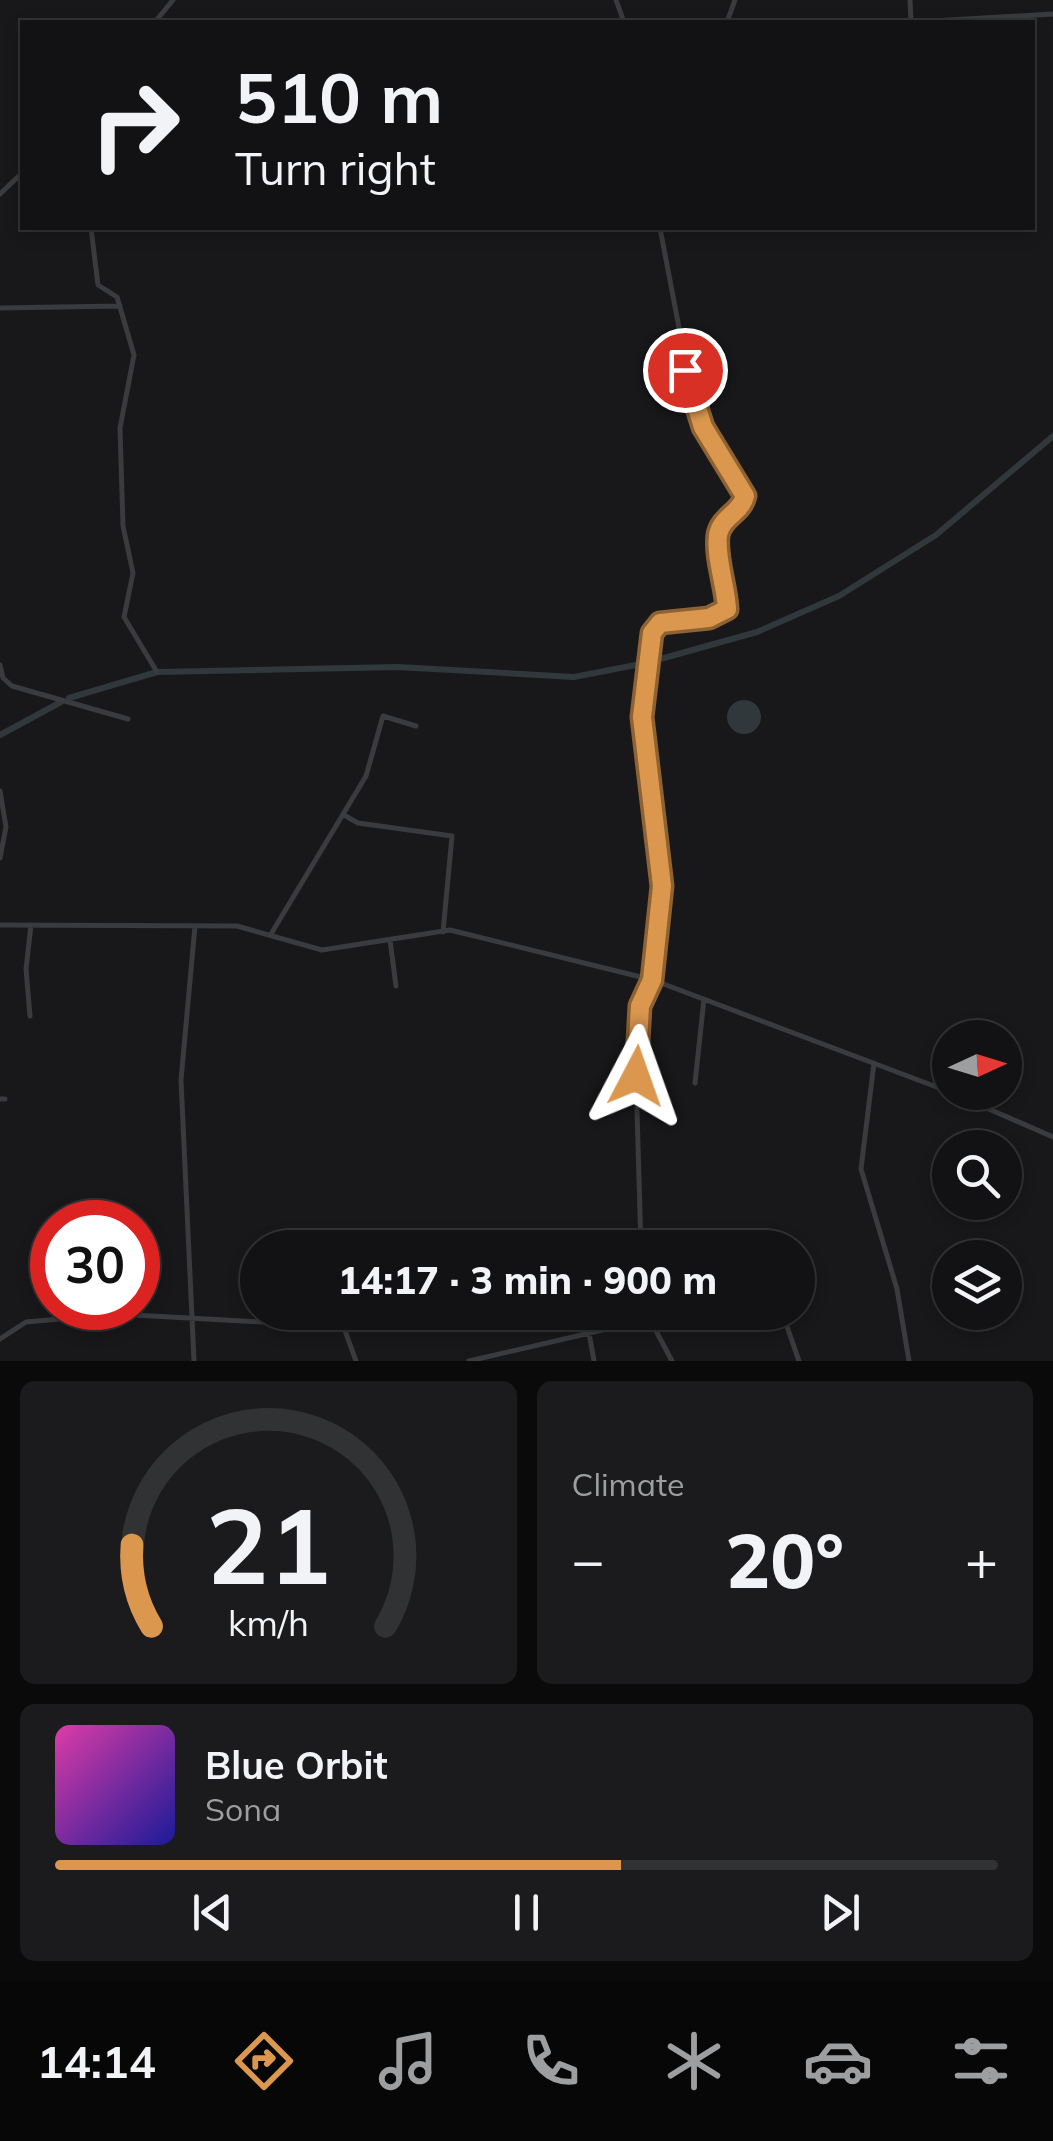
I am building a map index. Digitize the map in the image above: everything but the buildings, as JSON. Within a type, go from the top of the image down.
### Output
[{"type":"street","points":[[157,20],[173,0]]},
{"type":"street","points":[[948,20],[1053,14]]},
{"type":"street","points":[[0,194],[20,175]]},
{"type":"street","points":[[91,230],[98,285],[117,298],[134,355],[120,428],[123,526],[133,573],[124,618],[157,672]]},
{"type":"street","points":[[640,1230],[636,1076],[640,1006],[652,980],[662,886],[642,717],[652,633],[660,623],[709,618],[727,609],[718,536],[724,520],[743,505],[745,496],[703,427],[693,401],[660,230]]},
{"type":"street","points":[[0,308],[120,306]]},
{"type":"street","points":[[0,666],[3,678],[12,686],[128,719]]},
{"type":"street","points":[[271,934],[366,776],[383,716],[416,726]]},
{"type":"street","points":[[0,790],[6,827],[0,858]]},
{"type":"street","points":[[344,815],[358,823],[452,836],[443,932]]},
{"type":"street","points":[[0,925],[237,926],[322,950],[443,932],[652,980],[932,1085]]},
{"type":"street","points":[[30,1016],[26,969],[31,925]]},
{"type":"street","points":[[194,926],[181,1080],[188,1318],[194,1361]]},
{"type":"street","points":[[390,940],[396,986]]},
{"type":"street","points":[[695,1083],[704,999]]},
{"type":"street","points":[[874,1064],[861,1169],[896,1289],[909,1361]]},
{"type":"street","points":[[991,1110],[1053,1137]]},
{"type":"street","points":[[0,1339],[26,1322],[116,1314],[188,1318],[344,1328],[356,1361]]},
{"type":"street","points":[[469,1361],[598,1330]]},
{"type":"street","points":[[654,1330],[672,1361]]},
{"type":"street","points":[[788,1330],[799,1361]]},
{"type":"street","points":[[588,1333],[594,1361]]},
{"type":"shaded area","points":[[744,700],[756,705],[761,717],[756,729],[744,734],[732,729],[727,717],[732,705]]},
{"type":"waterway","points":[[69,698],[157,672],[398,667],[574,677],[646,663],[757,632],[839,596],[936,535],[1053,436]]},
{"type":"waterway","points":[[0,735],[61,702]]},
{"type":"route","points":[[636,1076],[640,1006],[652,980],[662,886],[642,717],[652,633],[660,623],[709,618],[727,609],[718,536],[724,520],[743,505],[745,496],[703,427],[685,370]]}]
